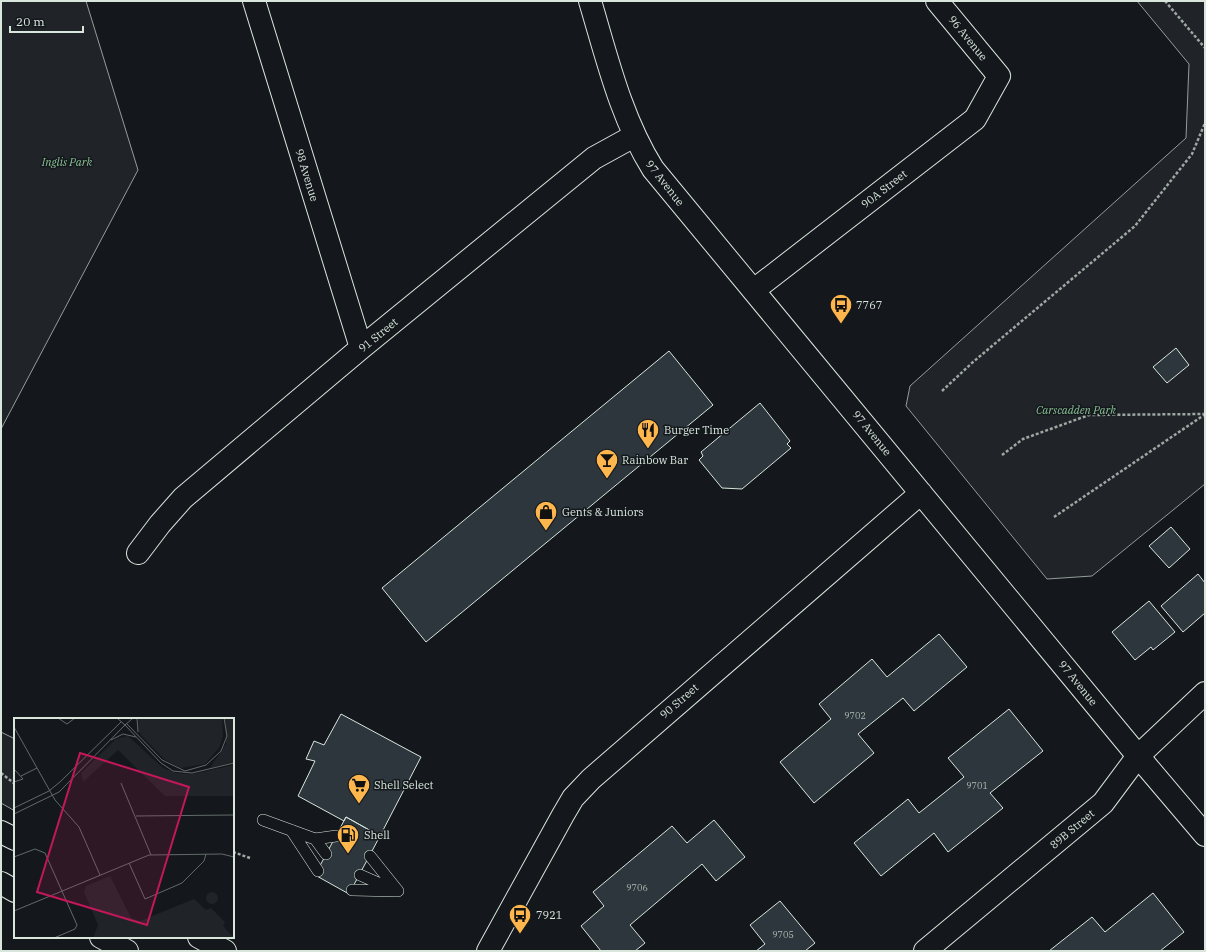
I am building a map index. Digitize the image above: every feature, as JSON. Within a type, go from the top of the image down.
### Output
[{"type":"street","name":"98 Avenue","points":[[254,1],[361,348]]},
{"type":"street","name":"97 Avenue","points":[[590,1],[618,94],[634,136],[653,169],[1205,835]]},
{"type":"street","name":"96 Avenue","points":[[937,1],[999,76]]},
{"type":"street","name":"90A Street","points":[[754,290],[975,119],[999,76]]},
{"type":"street","name":"91 Street","points":[[138,553],[160,524],[183,498],[361,348],[594,158],[634,136]]},
{"type":"street","name":"90 Street","points":[[488,951],[573,798],[591,779],[921,493]]},
{"type":"street","name":"89B Street","points":[[925,951],[1103,803],[1138,756],[1205,693]]},
{"type":"street","points":[[1,832],[14,838]]},
{"type":"street","points":[[1,883],[14,890]]},
{"type":"street","points":[[102,938],[126,951]]},
{"type":"street","points":[[201,938],[225,951]]},
{"type":"lane","points":[[263,820],[316,839],[336,836]]},
{"type":"lane","points":[[291,830],[318,870]]},
{"type":"lane","points":[[316,839],[326,854]]},
{"type":"lane","points":[[370,856],[398,891]]},
{"type":"lane","points":[[360,875],[398,891]]},
{"type":"lane","points":[[352,890],[398,891]]},
{"type":"path","points":[[1166,1],[1205,48]]},
{"type":"path","points":[[942,391],[973,362],[1135,226],[1192,154],[1205,123]]},
{"type":"path","points":[[1002,454],[1023,439],[1089,415],[1205,415]]},
{"type":"path","points":[[1054,517],[1205,415]]},
{"type":"path","points":[[1,773],[14,783]]},
{"type":"path","points":[[234,852],[250,858]]},
{"type":"green space","name":"Inglis Park","points":[[1,1],[86,1],[138,170],[1,429]]},
{"type":"green space","name":"Carscadden Park","points":[[1137,1],[1205,1],[1205,484],[1092,576],[1047,579],[906,406],[910,386],[1186,138],[1189,64]]},
{"type":"green space","points":[[1,732],[14,738],[14,810],[1,803]]},
{"type":"building","points":[[1176,348],[1189,365],[1167,383],[1153,367]]},
{"type":"building","points":[[669,351],[713,405],[426,642],[382,588]]},
{"type":"building","points":[[760,403],[790,441],[787,444],[791,448],[742,489],[722,488],[699,460],[703,456],[701,452]]},
{"type":"building","points":[[1171,527],[1190,549],[1169,568],[1149,546]]},
{"type":"building","points":[[1198,574],[1205,583],[1205,613],[1183,632],[1161,606]]},
{"type":"building","points":[[1149,601],[1175,632],[1153,650],[1151,647],[1135,660],[1112,632]]},
{"type":"building","points":[[939,634],[967,667],[914,711],[903,698],[858,734],[874,753],[814,803],[780,762],[831,719],[819,704],[872,659],[887,677]]},
{"type":"building","points":[[1009,709],[1043,751],[990,793],[1003,808],[948,852],[934,833],[881,876],[854,843],[908,799],[919,813],[964,777],[948,758]]},
{"type":"building","points":[[341,714],[421,757],[380,836],[346,817],[344,821],[298,796],[315,761],[306,759],[314,741],[324,745]]},
{"type":"building","name":"Shell","points":[[346,817],[380,836],[349,894],[315,875]]},
{"type":"building","points":[[714,820],[745,857],[716,881],[702,864],[630,925],[645,943],[635,951],[601,951],[581,926],[604,906],[593,892],[672,826],[687,843]]},
{"type":"building","points":[[1153,893],[1184,932],[1160,951],[1049,951],[1092,917],[1105,932]]},
{"type":"building","points":[[780,901],[815,943],[805,951],[756,951],[765,944],[750,925]]},
{"type":"place","name":"7767","points":[[841,324]]},
{"type":"place","name":"Burger Time","points":[[648,450]]},
{"type":"place","name":"Rainbow Bar","points":[[607,480]]},
{"type":"place","name":"Gents & Juniors","points":[[546,532]]},
{"type":"place","name":"Shell Select","points":[[359,804]]},
{"type":"place","name":"Shell","points":[[348,854]]},
{"type":"place","name":"7921","points":[[520,934]]}]
